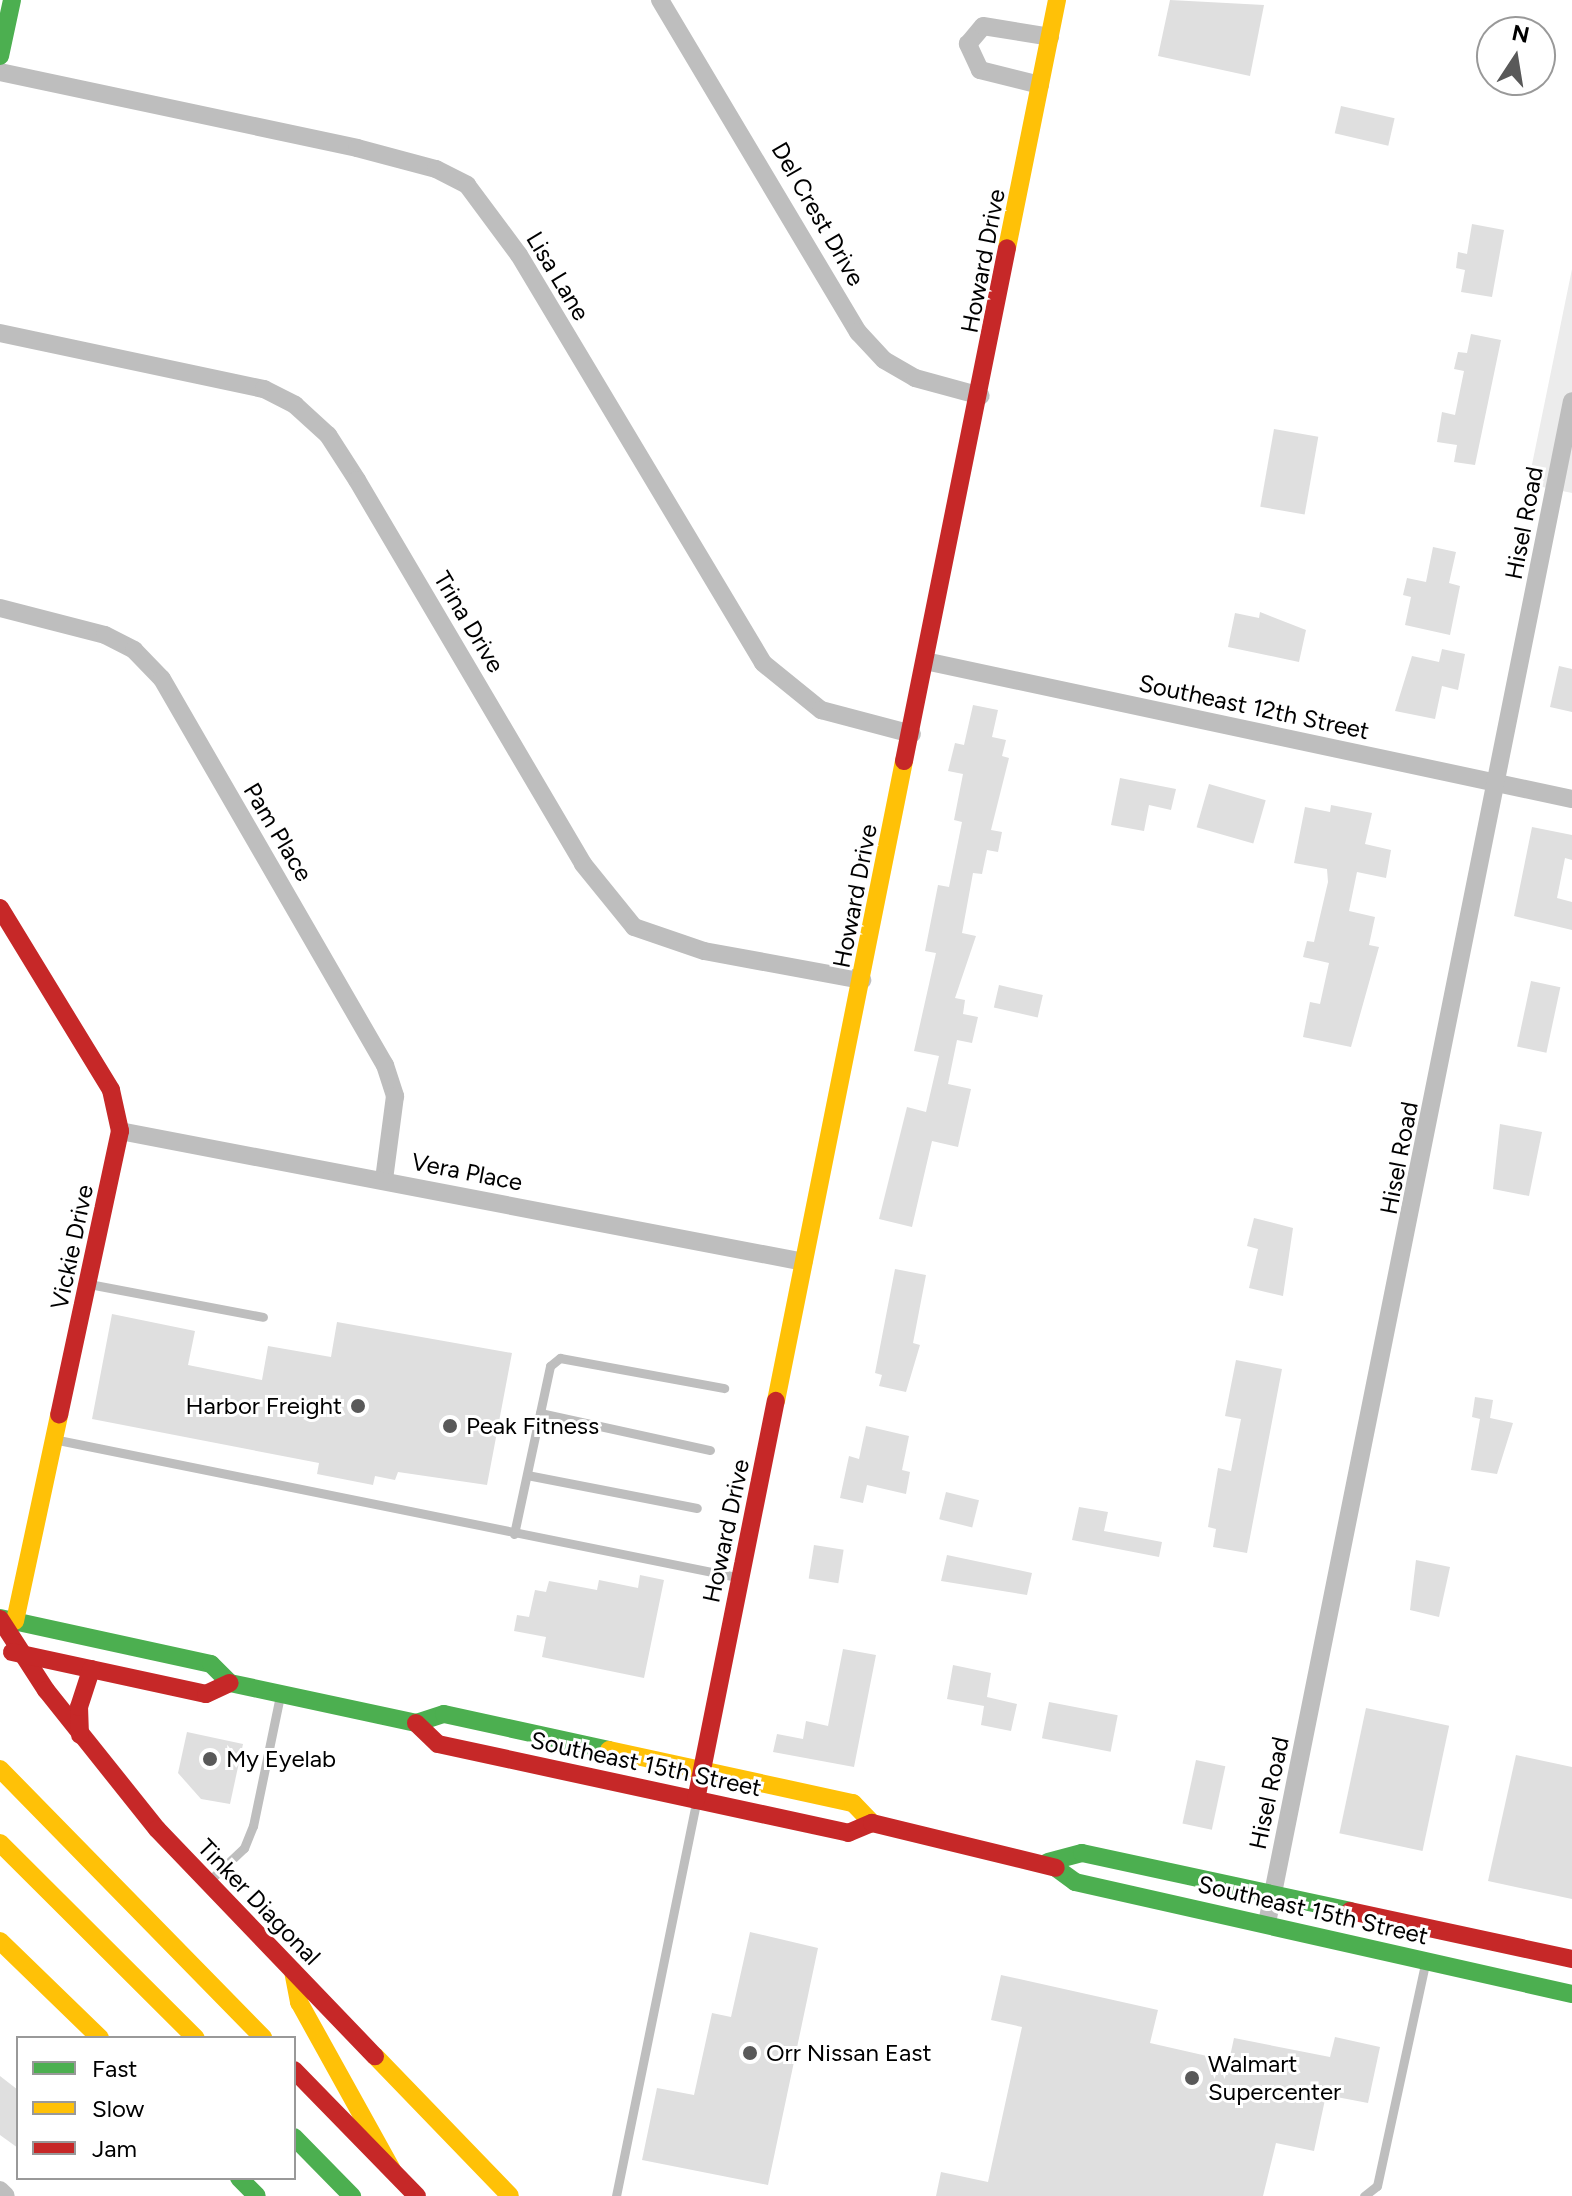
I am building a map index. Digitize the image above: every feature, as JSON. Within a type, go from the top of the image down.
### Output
[{"type":"main road","points":[[0,56],[12,0]]},
{"type":"main road","name":"Howard Drive","points":[[696,1800],[981,396],[1057,0]]},
{"type":"main road","name":"Vickie Drive","points":[[0,908],[111,1090],[120,1131],[56,1439],[5,1620]]},
{"type":"main road","name":"Southeast 15th Street","points":[[5,1620],[211,1664],[230,1683],[280,1694],[416,1723],[444,1714],[853,1803],[872,1823],[1048,1862],[1075,1882],[1572,1994]]},
{"type":"main road","name":"Tinker Diagonal","points":[[5,1620],[21,1654],[80,1735],[206,1883],[510,2196]]},
{"type":"main road","name":"Southeast 15th Street","points":[[0,1649],[206,1694],[230,1683]]},
{"type":"main road","points":[[80,1735],[79,1707],[91,1669]]},
{"type":"main road","name":"Southeast 15th Street","points":[[416,1723],[438,1744],[848,1833],[872,1823]]},
{"type":"main road","points":[[0,1769],[261,2036]]},
{"type":"main road","points":[[0,1843],[194,2036]]},
{"type":"main road","name":"Southeast 15th Street","points":[[1048,1862],[1082,1853],[1572,1959]]},
{"type":"main road","points":[[1426,1960],[1433,1929]]},
{"type":"main road","points":[[0,1941],[98,2036]]},
{"type":"main road","points":[[293,1971],[299,2002],[392,2170]]},
{"type":"main road","points":[[296,2072],[417,2196]]},
{"type":"main road","points":[[302,2150],[352,2196]]},
{"type":"main road","points":[[241,2180],[257,2196]]},
{"type":"street","name":"Del Crest Drive","points":[[660,0],[858,332],[884,360],[915,378],[981,396]]},
{"type":"street","points":[[1040,85],[980,70],[968,44],[983,26],[1050,37]]},
{"type":"street","name":"Lisa Lane","points":[[0,72],[357,148],[436,169],[467,185],[519,255],[763,663],[821,710],[912,734]]},
{"type":"street","name":"Trina Drive","points":[[0,333],[264,389],[295,405],[328,435],[350,468],[583,864],[634,927],[704,951],[862,980]]},
{"type":"street","name":"Hisel Road","points":[[1267,1923],[1499,783],[1572,401]]},
{"type":"street","name":"Pam Place","points":[[0,608],[105,635],[134,650],[162,679],[385,1065],[395,1096],[384,1180]]},
{"type":"street","name":"Southeast 12th Street","points":[[925,661],[1572,799]]},
{"type":"street","name":"Vera Place","points":[[120,1131],[804,1262]]},
{"type":"street","points":[[0,2190],[6,2196]]},
{"type":"lane","points":[[89,1284],[263,1317]]},
{"type":"lane","points":[[514,1534],[550,1366],[568,1357],[724,1388]]},
{"type":"lane","points":[[540,1413],[710,1450]]},
{"type":"lane","points":[[56,1439],[740,1578]]},
{"type":"lane","points":[[527,1475],[697,1508]]},
{"type":"lane","points":[[206,1883],[244,1848],[253,1826],[280,1694]]},
{"type":"lane","points":[[616,2196],[696,1800]]},
{"type":"lane","points":[[1364,2196],[1377,2186],[1426,1960]]},
{"type":"shaded area","points":[[1572,269],[1572,493],[1528,484]]},
{"type":"building","points":[[1170,0],[1264,5],[1250,76],[1158,56]]},
{"type":"building","points":[[1341,106],[1395,118],[1388,146],[1335,133]]},
{"type":"building","points":[[1472,224],[1504,230],[1492,297],[1461,292],[1465,270],[1456,268],[1458,252],[1467,254]]},
{"type":"building","points":[[1471,334],[1501,340],[1475,465],[1454,462],[1457,445],[1437,442],[1442,412],[1455,415],[1464,371],[1454,369],[1458,352],[1467,353]]},
{"type":"building","points":[[1274,429],[1318,437],[1305,515],[1260,507]]},
{"type":"building","points":[[1433,547],[1456,552],[1449,583],[1460,586],[1450,635],[1405,625],[1411,597],[1403,595],[1407,578],[1426,582]]},
{"type":"building","points":[[1260,612],[1306,630],[1299,662],[1228,647],[1235,613],[1259,618]]},
{"type":"building","points":[[1442,649],[1465,654],[1458,690],[1442,686],[1435,719],[1395,711],[1412,656],[1439,662]]},
{"type":"building","points":[[1559,666],[1572,669],[1572,712],[1550,707]]},
{"type":"building","points":[[973,705],[998,710],[992,737],[1006,740],[1002,756],[1009,758],[991,830],[1002,832],[998,852],[987,850],[982,874],[973,873],[962,933],[976,936],[955,998],[965,1000],[963,1014],[978,1017],[972,1043],[957,1040],[948,1084],[971,1089],[958,1147],[932,1141],[912,1227],[879,1219],[907,1107],[926,1112],[939,1056],[914,1051],[936,953],[925,951],[938,885],[949,887],[962,822],[954,820],[963,774],[948,771],[955,743],[964,745]]},
{"type":"building","points":[[1120,778],[1176,789],[1171,810],[1149,805],[1144,831],[1111,825]]},
{"type":"building","points":[[1209,784],[1266,800],[1253,844],[1197,827]]},
{"type":"building","points":[[1331,805],[1372,813],[1365,844],[1391,850],[1386,878],[1357,872],[1349,911],[1375,917],[1369,945],[1379,947],[1351,1047],[1303,1037],[1310,1002],[1320,1004],[1329,963],[1303,957],[1307,941],[1314,942],[1328,882],[1327,869],[1294,863],[1305,807],[1330,812]]},
{"type":"building","points":[[1532,827],[1572,835],[1572,860],[1565,858],[1557,898],[1572,902],[1572,930],[1514,916]]},
{"type":"building","points":[[1531,981],[1560,987],[1546,1053],[1517,1047]]},
{"type":"building","points":[[999,985],[1043,995],[1038,1018],[994,1007]]},
{"type":"building","points":[[1500,1124],[1542,1132],[1529,1196],[1493,1189]]},
{"type":"building","points":[[1254,1218],[1293,1228],[1283,1296],[1249,1288],[1258,1249],[1247,1246]]},
{"type":"building","points":[[895,1269],[926,1275],[913,1343],[920,1345],[906,1392],[879,1386],[882,1375],[875,1373]]},
{"type":"building","points":[[112,1314],[195,1331],[188,1365],[262,1380],[268,1346],[331,1357],[337,1322],[512,1353],[487,1485],[398,1472],[395,1480],[375,1476],[373,1485],[317,1474],[319,1463],[92,1419]]},
{"type":"building","points":[[1236,1360],[1282,1369],[1247,1553],[1213,1547],[1216,1529],[1208,1527],[1218,1468],[1231,1471],[1241,1419],[1225,1416]]},
{"type":"building","points":[[1475,1397],[1493,1400],[1490,1418],[1513,1423],[1497,1474],[1471,1470],[1480,1419],[1472,1417]]},
{"type":"building","points":[[866,1426],[909,1436],[902,1470],[910,1472],[906,1494],[867,1485],[863,1503],[840,1498],[849,1456],[859,1459]]},
{"type":"building","points":[[946,1492],[979,1500],[972,1527],[939,1519]]},
{"type":"building","points":[[1079,1507],[1108,1512],[1104,1531],[1162,1542],[1159,1557],[1072,1540]]},
{"type":"building","points":[[814,1545],[844,1550],[838,1583],[809,1579]]},
{"type":"building","points":[[947,1555],[1032,1573],[1027,1595],[941,1581]]},
{"type":"building","points":[[1416,1560],[1450,1567],[1439,1617],[1410,1610]]},
{"type":"building","points":[[640,1575],[664,1580],[644,1678],[542,1657],[546,1637],[514,1631],[517,1615],[529,1617],[535,1590],[546,1592],[549,1581],[597,1590],[599,1580],[638,1588]]},
{"type":"building","points":[[843,1649],[876,1655],[854,1767],[773,1752],[777,1734],[803,1739],[806,1721],[828,1726]]},
{"type":"building","points":[[953,1665],[991,1673],[987,1697],[1017,1704],[1011,1731],[981,1725],[984,1706],[947,1699]]},
{"type":"building","points":[[1049,1702],[1118,1715],[1111,1752],[1042,1738]]},
{"type":"building","points":[[1366,1708],[1449,1726],[1423,1851],[1339,1833]]},
{"type":"building","name":"My Eyelab","points":[[187,1732],[243,1744],[230,1804],[201,1799],[178,1773]]},
{"type":"building","points":[[1516,1755],[1572,1767],[1572,1899],[1488,1881]]},
{"type":"building","points":[[1196,1760],[1225,1766],[1212,1830],[1182,1824]]},
{"type":"building","name":"Orr Nissan East","points":[[750,1932],[818,1948],[768,2185],[642,2160],[657,2088],[694,2095],[712,2013],[731,2017]]},
{"type":"building","name":"Walmart Supercenter","points":[[1001,1975],[1158,2010],[1150,2043],[1229,2061],[1234,2038],[1330,2057],[1335,2037],[1380,2047],[1368,2103],[1326,2095],[1314,2151],[1276,2143],[1263,2196],[936,2196],[941,2172],[988,2182],[1022,2027],[991,2020]]},
{"type":"building","points":[[0,2076],[16,2088],[16,2147],[0,2135]]},
{"type":"traffic: fast","points":[[0,56],[12,0]]},
{"type":"traffic: fast","points":[[0,1618],[211,1664],[230,1683],[416,1723],[444,1714],[609,1750]]},
{"type":"traffic: fast","points":[[1048,1862],[1082,1853],[1350,1911]]},
{"type":"traffic: fast","points":[[1056,1868],[1075,1882],[1572,1994]]},
{"type":"traffic: fast","points":[[296,2139],[352,2196]]},
{"type":"traffic: fast","points":[[241,2180],[257,2196]]},
{"type":"traffic: slow","points":[[1007,248],[1057,0]]},
{"type":"traffic: slow","points":[[776,1401],[904,761]]},
{"type":"traffic: slow","points":[[15,1621],[59,1415]]},
{"type":"traffic: slow","points":[[609,1750],[853,1803],[872,1823]]},
{"type":"traffic: slow","points":[[0,1769],[261,2036]]},
{"type":"traffic: slow","points":[[0,1843],[194,2036]]},
{"type":"traffic: slow","points":[[0,1941],[98,2036]]},
{"type":"traffic: slow","points":[[293,1971],[299,2002],[392,2170]]},
{"type":"traffic: slow","points":[[375,2056],[510,2196]]},
{"type":"traffic: jam","points":[[904,761],[1007,248]]},
{"type":"traffic: jam","points":[[0,908],[111,1090],[120,1131],[59,1415]]},
{"type":"traffic: jam","points":[[696,1800],[776,1401]]},
{"type":"traffic: jam","points":[[0,1619],[46,1690],[157,1829],[375,2056]]},
{"type":"traffic: jam","points":[[12,1652],[206,1694],[230,1683]]},
{"type":"traffic: jam","points":[[80,1735],[79,1707],[91,1669]]},
{"type":"traffic: jam","points":[[416,1723],[438,1744],[848,1833],[872,1823],[1056,1868]]},
{"type":"traffic: jam","points":[[1350,1911],[1572,1959]]},
{"type":"traffic: jam","points":[[296,2072],[417,2196]]},
{"type":"place","name":"Harbor Freight","points":[[358,1406]]},
{"type":"place","name":"Peak Fitness","points":[[450,1426]]},
{"type":"place","name":"My Eyelab","points":[[210,1759]]},
{"type":"place","name":"Orr Nissan East","points":[[750,2053]]},
{"type":"place","name":"Walmart Supercenter","points":[[1192,2078]]}]
